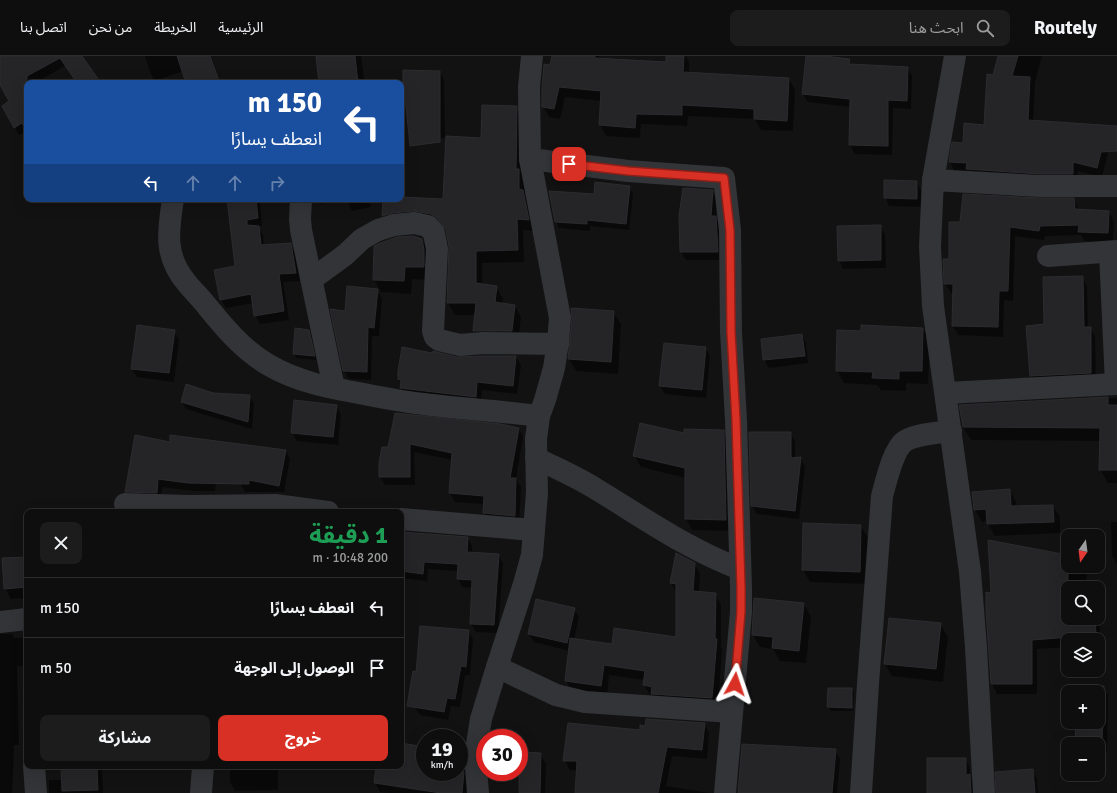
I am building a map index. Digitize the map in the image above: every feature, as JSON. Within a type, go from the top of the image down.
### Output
[{"type":"street","points":[[478,793],[476,768],[477,744],[481,720],[532,555],[537,492],[536,439],[539,416],[549,386],[558,344],[560,318],[530,159],[529,87],[532,56]]},
{"type":"street","points":[[955,56],[933,180],[930,246],[933,306],[970,572],[984,793]]},
{"type":"street","points":[[530,159],[628,171],[724,178],[730,230],[731,332],[736,420],[741,612],[725,793]]},
{"type":"street","points":[[933,180],[1040,186],[1117,186]]},
{"type":"street","points":[[173,202],[168,239],[170,252],[175,266],[185,282],[224,327],[245,347],[266,363],[293,378],[334,388],[425,404],[539,416]]},
{"type":"street","points":[[301,202],[301,230],[334,388]]},
{"type":"street","points":[[312,280],[345,255],[362,239],[378,230],[394,225],[414,222],[428,226],[434,233],[437,249],[433,331],[435,337],[446,343],[460,345],[483,343],[558,344]]},
{"type":"street","points":[[946,393],[1116,384],[1114,252],[1048,256]]},
{"type":"street","points":[[861,793],[882,496],[889,468],[896,452],[904,442],[918,437],[951,431]]},
{"type":"street","points":[[536,458],[590,486],[689,546],[740,569]]},
{"type":"street","points":[[125,504],[188,506],[223,509],[275,505],[305,509]]},
{"type":"street","points":[[404,519],[534,530]]},
{"type":"street","points":[[0,622],[24,619]]},
{"type":"street","points":[[497,666],[556,695],[585,702],[732,712]]},
{"type":"street","points":[[34,769],[36,793]]},
{"type":"street","points":[[201,793],[203,769]]},
{"type":"building","points":[[0,56],[82,56],[99,80],[75,80],[60,58],[27,76],[27,80],[24,80],[24,127],[22,123],[14,128],[2,106],[9,101],[0,85]]},
{"type":"building","points":[[177,56],[210,56],[219,80],[185,80]]},
{"type":"building","points":[[316,56],[355,56],[358,80],[319,80]]},
{"type":"building","points":[[552,56],[595,56],[595,58],[666,62],[666,56],[684,56],[683,72],[789,78],[787,121],[754,119],[754,109],[682,105],[682,115],[636,114],[635,128],[599,125],[601,91],[559,87],[554,109],[542,107],[544,64],[550,65]]},
{"type":"building","points":[[806,56],[824,56],[850,59],[849,64],[908,67],[907,101],[888,100],[888,146],[849,145],[850,99],[802,94]]},
{"type":"building","points":[[998,56],[1018,56],[1012,76],[1030,77],[1028,120],[1117,126],[1117,151],[1101,152],[1097,168],[1073,162],[1073,174],[1040,174],[966,169],[967,163],[949,162],[952,142],[963,143],[964,123],[984,125],[987,74],[993,75]]},
{"type":"building","points":[[403,70],[440,71],[440,142],[410,146],[406,106],[404,106]]},
{"type":"building","points":[[482,105],[517,106],[516,169],[519,169],[519,189],[523,190],[529,220],[517,219],[518,250],[476,251],[476,283],[497,286],[495,302],[515,305],[512,331],[473,331],[476,303],[447,303],[449,247],[446,230],[437,218],[431,214],[413,211],[393,213],[382,216],[383,202],[404,202],[404,197],[443,199],[446,136],[481,138]]},
{"type":"building","points":[[884,180],[917,181],[917,199],[884,198]]},
{"type":"building","points":[[595,182],[630,186],[626,224],[587,220],[587,224],[555,222],[549,191],[594,194]]},
{"type":"building","points":[[683,188],[713,190],[711,216],[716,216],[718,252],[680,252],[679,216]]},
{"type":"building","points":[[963,194],[1039,198],[1074,198],[1075,209],[1109,211],[1108,233],[1078,232],[1079,225],[1040,226],[1039,231],[1010,227],[1008,291],[999,291],[998,327],[952,326],[953,284],[944,284],[943,259],[949,259],[949,222],[960,222]]},
{"type":"building","points":[[227,202],[256,202],[258,218],[247,220],[247,225],[259,226],[261,245],[291,243],[296,273],[279,274],[284,311],[254,316],[251,294],[220,300],[214,270],[235,266]]},
{"type":"building","points":[[881,225],[881,260],[838,261],[837,226]]},
{"type":"building","points":[[413,236],[422,239],[424,250],[424,267],[405,267],[404,281],[373,280],[374,246],[397,237]]},
{"type":"building","points":[[1083,276],[1084,327],[1091,327],[1091,373],[1030,376],[1026,326],[1044,324],[1043,277]]},
{"type":"building","points":[[347,286],[378,289],[374,328],[368,327],[367,372],[343,371],[330,309],[345,311]]},
{"type":"building","points":[[571,308],[614,311],[611,362],[568,359],[572,319]]},
{"type":"building","points":[[137,325],[175,330],[169,373],[131,369]]},
{"type":"building","points":[[861,325],[923,328],[922,371],[899,371],[899,379],[872,378],[873,372],[836,371],[837,330],[861,331]]},
{"type":"building","points":[[295,328],[309,330],[315,356],[293,354]]},
{"type":"building","points":[[802,334],[805,356],[763,360],[761,339]]},
{"type":"building","points":[[664,343],[706,347],[702,390],[659,386]]},
{"type":"building","points":[[402,347],[432,353],[433,351],[457,357],[516,356],[513,386],[477,382],[476,397],[400,388],[401,380],[398,379],[398,371]]},
{"type":"building","points":[[186,384],[213,393],[250,395],[248,422],[181,402]]},
{"type":"building","points":[[1108,397],[1108,405],[1117,405],[1117,470],[1099,470],[1100,428],[963,427],[959,405]]},
{"type":"building","points":[[294,400],[337,405],[333,437],[291,433]]},
{"type":"building","points":[[395,413],[501,424],[519,428],[510,478],[516,478],[515,516],[483,513],[484,496],[449,493],[452,453],[410,444],[410,477],[379,477],[379,463],[382,447],[388,447]]},
{"type":"building","points":[[640,423],[684,433],[684,429],[724,430],[726,520],[685,519],[685,468],[633,456]]},
{"type":"building","points":[[749,432],[791,432],[791,458],[801,457],[795,511],[751,506]]},
{"type":"building","points":[[135,435],[170,442],[170,435],[286,450],[279,486],[249,480],[249,484],[188,483],[158,479],[157,493],[125,492]]},
{"type":"building","points":[[1010,489],[1011,506],[1053,505],[1054,522],[987,524],[986,509],[974,510],[972,492]]},
{"type":"building","points":[[803,523],[861,525],[860,572],[802,570]]},
{"type":"building","points":[[404,532],[468,537],[467,552],[499,554],[494,625],[470,624],[472,580],[457,579],[458,564],[424,562],[423,574],[404,571]]},
{"type":"building","points":[[988,540],[1061,554],[1061,573],[1068,573],[1068,581],[1061,581],[1061,625],[1095,625],[1096,633],[1061,633],[1061,638],[1032,640],[1032,684],[991,684],[986,592],[991,593]]},
{"type":"building","points":[[676,553],[695,563],[693,591],[716,593],[715,639],[717,639],[712,698],[651,694],[652,687],[643,685],[645,671],[604,665],[601,686],[565,681],[570,638],[612,644],[614,628],[676,637],[676,584],[670,583]]},
{"type":"building","points":[[24,557],[24,587],[4,589],[2,558]]},
{"type":"building","points":[[754,598],[804,603],[799,651],[772,648],[773,637],[752,635]]},
{"type":"building","points":[[536,599],[575,608],[567,643],[528,634]]},
{"type":"building","points":[[889,618],[941,623],[936,669],[884,664]]},
{"type":"building","points":[[420,626],[469,630],[466,667],[461,666],[455,699],[447,698],[444,712],[407,706],[413,671],[416,672]]},
{"type":"building","points":[[828,688],[852,688],[852,708],[827,707]]},
{"type":"building","points":[[646,719],[705,723],[702,750],[667,747],[658,793],[575,793],[577,761],[563,761],[568,723],[640,730],[640,725],[645,726]]},
{"type":"building","points":[[1076,729],[1102,729],[1102,737],[1075,737]]},
{"type":"building","points":[[404,744],[416,746],[416,781],[463,781],[462,793],[441,793],[374,783],[376,769],[404,769]]},
{"type":"building","points":[[742,744],[836,749],[832,793],[738,793]]},
{"type":"building","points":[[528,752],[541,753],[540,793],[519,793],[519,781],[528,781]]},
{"type":"building","points":[[927,758],[966,758],[966,775],[970,774],[971,793],[927,793]]},
{"type":"building","points":[[61,769],[97,769],[98,790],[62,791]]},
{"type":"building","points":[[1033,769],[1035,793],[996,793],[995,772]]},
{"type":"route","points":[[569,164],[628,171],[724,178],[730,230],[731,332],[736,420],[741,587],[741,612],[735,684]]}]
